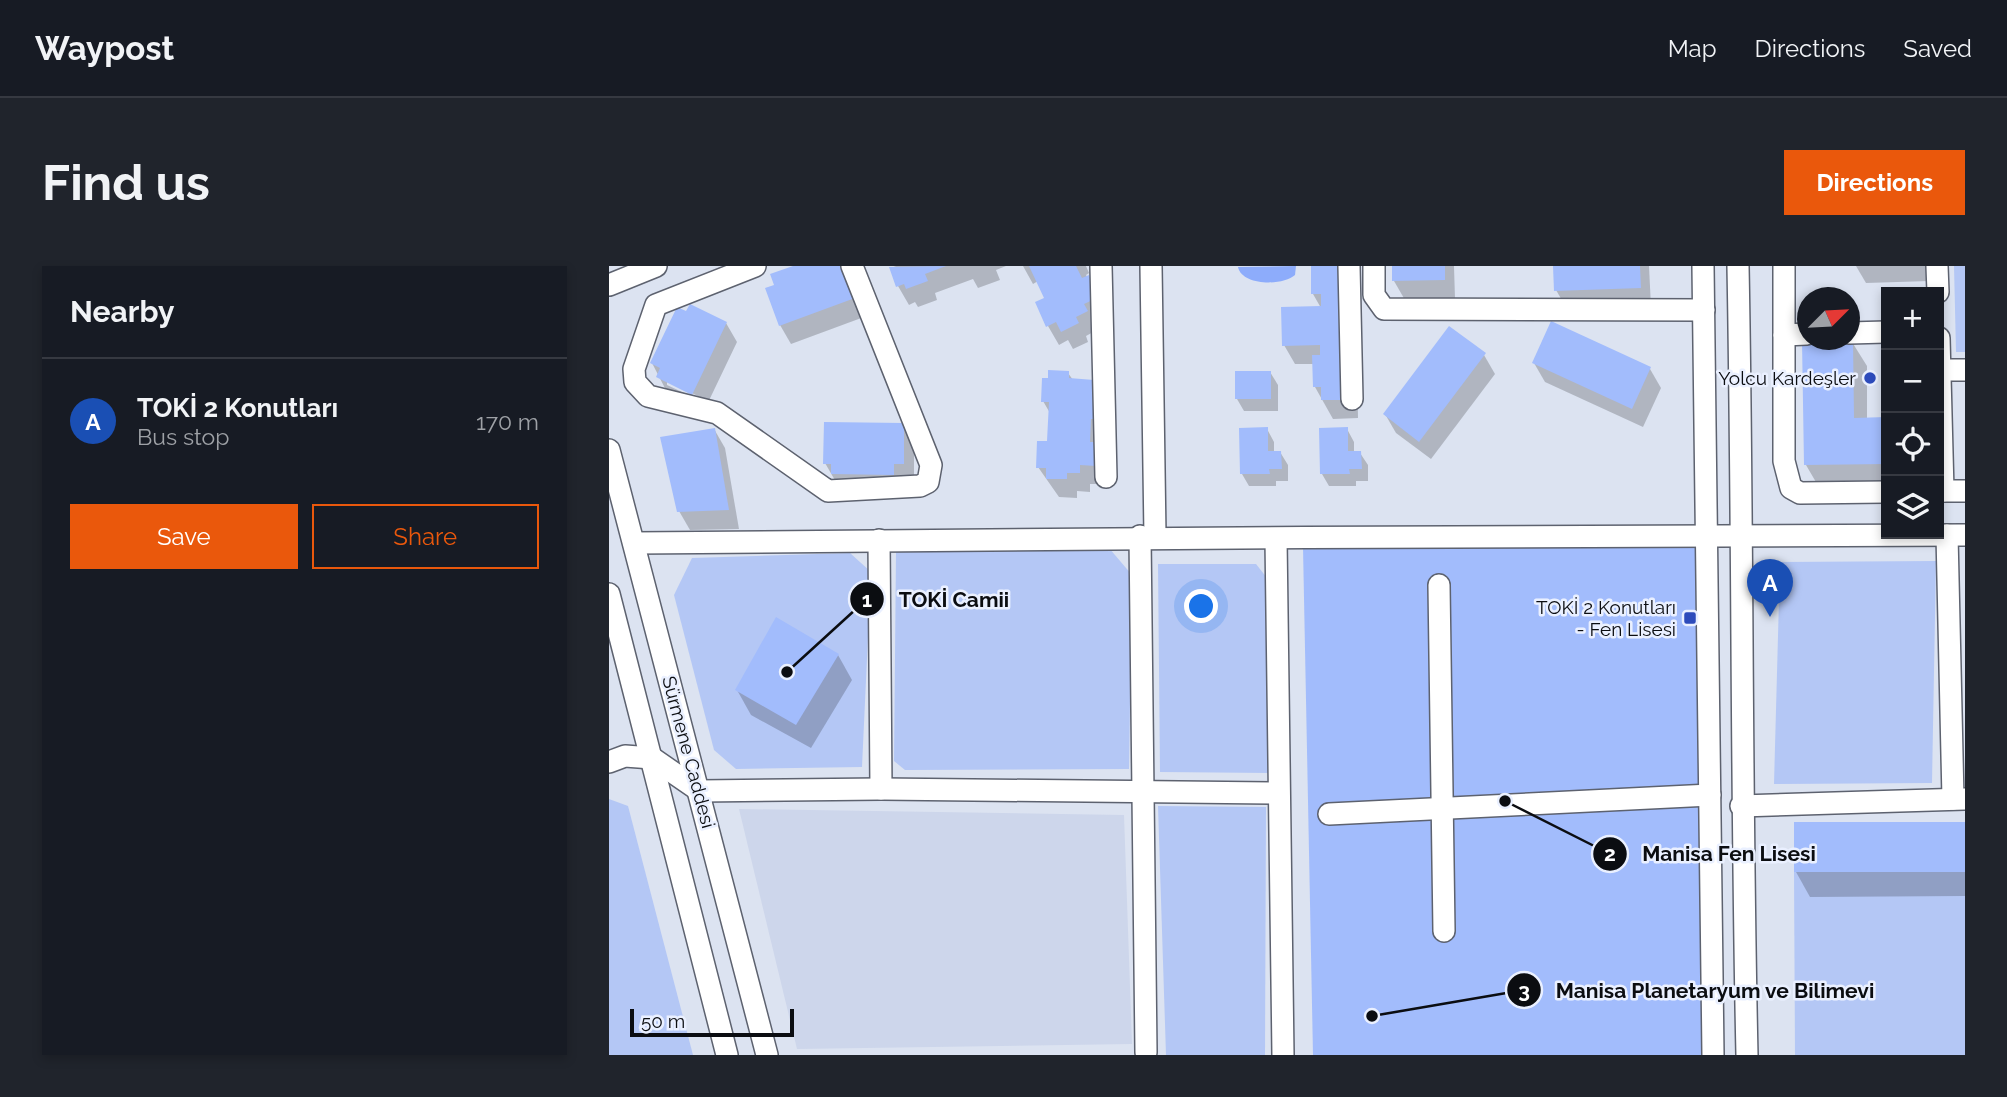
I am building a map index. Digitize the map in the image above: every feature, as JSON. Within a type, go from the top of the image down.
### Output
[{"type":"street","points":[[609,285],[656,266]]},
{"type":"street","points":[[742,268],[656,305],[634,369],[639,389],[648,396],[717,413],[828,491],[920,486],[928,482],[931,466],[852,266]]},
{"type":"street","points":[[1101,266],[1105,477]]},
{"type":"street","points":[[1146,1052],[1143,791],[1151,266]]},
{"type":"street","points":[[1349,266],[1352,399]]},
{"type":"street","points":[[1374,266],[1374,295],[1384,309],[1704,310]]},
{"type":"street","points":[[1703,266],[1713,1055]]},
{"type":"street","points":[[1738,266],[1743,537],[1741,806],[1747,1055]]},
{"type":"street","points":[[1784,266],[1784,461],[1791,488],[1800,493],[1881,492]]},
{"type":"street","points":[[1937,266],[1938,287]]},
{"type":"street","points":[[1860,333],[1881,332]]},
{"type":"street","points":[[1784,335],[1797,334]]},
{"type":"street","points":[[1944,370],[1965,370]]},
{"type":"street","points":[[1940,413],[1941,476]]},
{"type":"street","name":"Sürmene Caddesi","points":[[609,450],[767,1055]]},
{"type":"street","points":[[1944,491],[1965,491]]},
{"type":"street","points":[[634,543],[1147,536],[1276,539],[1956,535],[1959,799],[1741,806]]},
{"type":"street","points":[[1276,539],[1283,1055]]},
{"type":"street","points":[[879,540],[881,789]]},
{"type":"street","points":[[1439,585],[1444,931]]},
{"type":"street","name":"Sürmene Caddesi","points":[[609,594],[727,1055]]},
{"type":"street","points":[[611,759],[625,756],[652,758],[700,791],[881,789],[1278,793]]},
{"type":"street","points":[[1329,814],[1710,795]]},
{"type":"shaded area","points":[[1954,266],[1965,266],[1965,352],[1956,352]]},
{"type":"shaded area","points":[[1109,548],[1132,575],[1129,769],[905,770],[894,761],[896,552]]},
{"type":"shaded area","points":[[850,553],[871,572],[862,767],[736,769],[714,750],[674,595],[692,558]]},
{"type":"shaded area","points":[[1936,561],[1932,783],[1774,784],[1780,562]]},
{"type":"shaded area","points":[[1158,564],[1256,564],[1267,578],[1270,773],[1160,772]]},
{"type":"shaded area","points":[[609,799],[628,806],[693,1055],[609,1055]]},
{"type":"shaded area","points":[[1158,806],[1266,807],[1265,1055],[1166,1055]]},
{"type":"shaded area","points":[[739,809],[1124,815],[1132,1044],[797,1049]]},
{"type":"shaded area","points":[[1794,872],[1965,872],[1965,1055],[1795,1055]]},
{"type":"water","points":[[1296,266],[1295,275],[1273,282],[1247,278],[1238,267]]},
{"type":"building","points":[[793,266],[843,266],[855,298],[779,326],[765,288],[774,285],[770,274]]},
{"type":"building","points":[[946,266],[925,274],[928,281],[906,289],[904,284],[896,287],[889,267]]},
{"type":"building","points":[[1029,266],[1076,266],[1082,278],[1089,275],[1099,297],[1084,304],[1088,311],[1076,317],[1079,323],[1061,332],[1056,322],[1046,327],[1035,302],[1044,298]]},
{"type":"building","points":[[1311,266],[1345,266],[1348,400],[1321,400],[1321,387],[1313,387],[1312,355],[1320,355],[1320,345],[1282,346],[1281,307],[1321,306],[1321,294],[1311,294]]},
{"type":"building","points":[[1392,266],[1445,266],[1445,280],[1392,281]]},
{"type":"building","points":[[1553,266],[1640,266],[1641,288],[1554,291]]},
{"type":"building","points":[[690,304],[727,322],[692,395],[656,377],[660,368],[650,363],[677,307],[686,311]]},
{"type":"building","points":[[1551,321],[1651,367],[1632,409],[1532,363]]},
{"type":"building","points":[[1449,326],[1486,353],[1419,442],[1383,414]]},
{"type":"building","points":[[1802,350],[1853,350],[1854,418],[1881,417],[1881,464],[1804,465]]},
{"type":"building","points":[[1048,370],[1069,371],[1069,378],[1094,380],[1093,392],[1100,392],[1099,419],[1091,419],[1090,442],[1097,442],[1096,466],[1080,465],[1080,473],[1067,473],[1067,479],[1046,479],[1046,468],[1036,468],[1037,441],[1047,441],[1049,402],[1041,402],[1042,378],[1048,378]]},
{"type":"building","points":[[1235,371],[1271,371],[1271,399],[1235,399]]},
{"type":"building","points":[[824,422],[904,423],[904,464],[894,464],[894,475],[831,474],[831,464],[823,464]]},
{"type":"building","points":[[1268,427],[1268,451],[1281,451],[1282,469],[1269,469],[1270,474],[1240,474],[1239,428]]},
{"type":"building","points":[[1348,427],[1348,451],[1361,451],[1362,469],[1349,469],[1350,474],[1320,474],[1319,428]]},
{"type":"building","points":[[715,428],[729,510],[677,512],[660,437]]},
{"type":"building","points":[[1700,542],[1702,1055],[1313,1055],[1303,547]]},
{"type":"building","points":[[776,617],[839,654],[796,725],[735,690]]},
{"type":"building","points":[[1794,822],[1965,822],[1965,872],[1794,872]]},
{"type":"place","name":"Yolcu Kardeşler","points":[[1870,378]]},
{"type":"place","name":"TOKİ 2 Konutları","points":[[1770,617]]},
{"type":"place","name":"TOKİ 2 Konutları - Fen Lisesi","points":[[1690,618]]},
{"type":"place","name":"TOKİ Camii","points":[[787,672]]},
{"type":"place","name":"Manisa Fen Lisesi","points":[[1505,801]]},
{"type":"place","name":"Manisa Planetaryum ve Bilimevi","points":[[1372,1016]]}]
